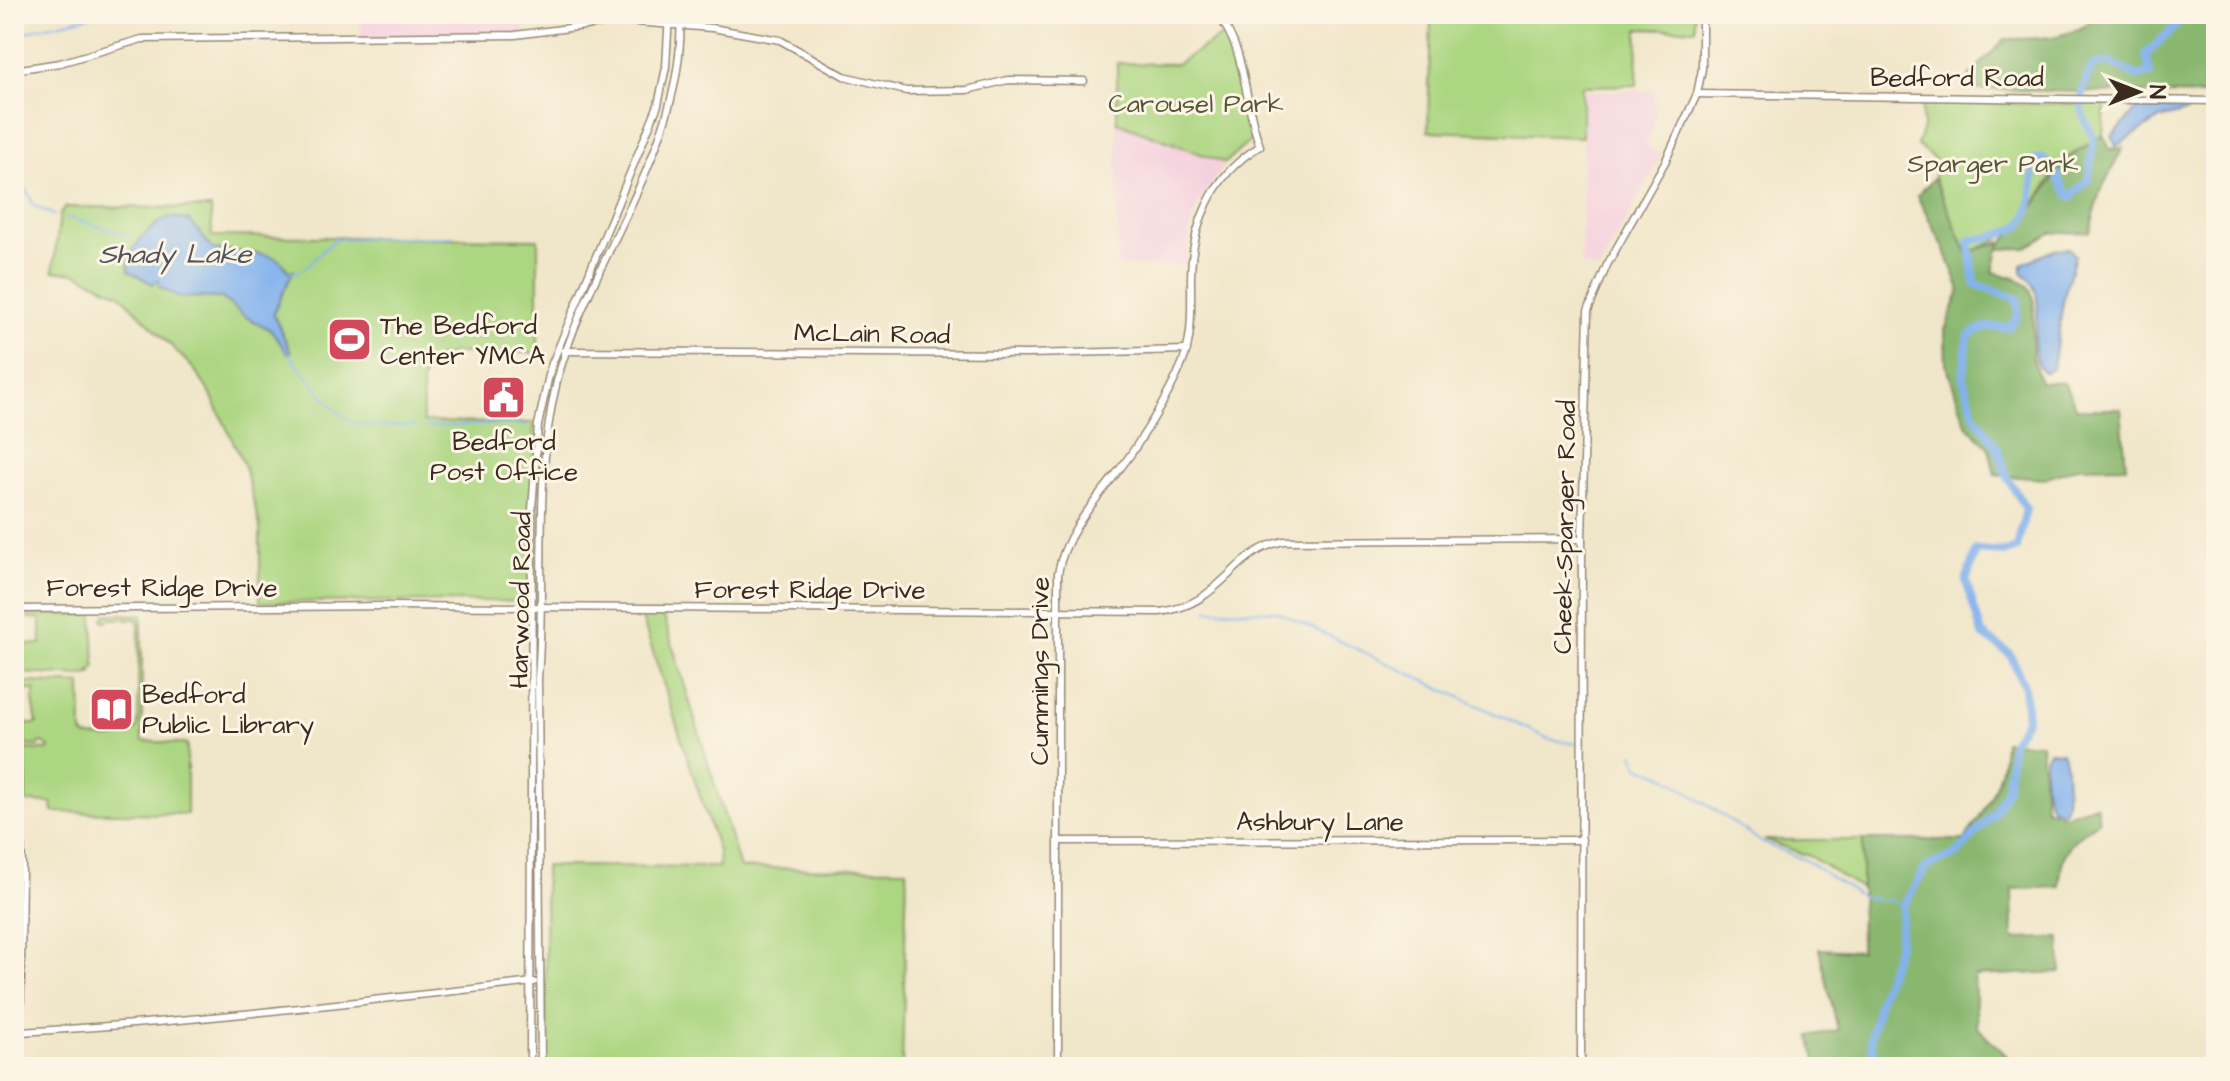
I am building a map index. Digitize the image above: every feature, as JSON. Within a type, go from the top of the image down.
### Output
[{"type":"main road","name":"Harwood Road","points":[[530,1067],[534,453],[545,387],[557,352],[654,117],[664,79],[669,14]]},
{"type":"main road","name":"Harwood Road","points":[[541,1067],[538,724],[546,443],[567,350],[664,120],[675,82],[680,14]]},
{"type":"main road","name":"Cummings Drive","points":[[1058,1067],[1058,576],[1064,551],[1080,522],[1131,453],[1173,383],[1187,350],[1191,322],[1192,251],[1200,215],[1228,172],[1260,146],[1241,61],[1229,31],[1217,14]]},
{"type":"main road","name":"Cheek-Sparger Road","points":[[1581,1067],[1582,539],[1588,311],[1607,265],[1665,162],[1697,94],[1702,69],[1702,14]]},
{"type":"main road","points":[[14,70],[60,63],[142,39],[515,35],[613,21],[681,25],[780,40],[837,73],[876,87],[906,91],[967,90],[1008,80],[1084,81]]},
{"type":"main road","name":"Bedford Road","points":[[1697,94],[2216,101]]},
{"type":"main road","name":"McLain Road","points":[[557,352],[983,354],[1187,350]]},
{"type":"main road","name":"Forest Ridge Drive","points":[[14,609],[1058,609],[1160,612],[1191,606],[1205,599],[1233,570],[1258,551],[1295,539],[1582,539]]},
{"type":"main road","points":[[14,676],[22,865],[20,1067]]},
{"type":"main road","name":"Ashbury Lane","points":[[1059,841],[1582,840]]},
{"type":"main road","points":[[20,1032],[282,1013],[373,998],[541,982]]},
{"type":"shaded area","points":[[361,14],[522,14],[525,35],[361,38]]},
{"type":"shaded area","points":[[1584,91],[1655,91],[1655,121],[1646,144],[1661,156],[1598,271],[1581,264]]},
{"type":"shaded area","points":[[1117,122],[1225,163],[1198,204],[1191,223],[1186,266],[1118,267]]},
{"type":"green space","points":[[1431,14],[1591,17],[1695,14],[1695,29],[1638,29],[1637,85],[1582,86],[1582,137],[1428,131]]},
{"type":"green space","points":[[2098,14],[2216,14],[2216,59],[2206,95],[1963,89],[1969,76],[2005,39],[2043,38],[2067,33],[2089,23]]},
{"type":"green space","name":"Carousel Park","points":[[1224,35],[1232,53],[1251,133],[1250,141],[1225,163],[1117,122],[1117,63],[1176,64]]},
{"type":"green space","name":"Sparger Park","points":[[1922,103],[2105,104],[2103,135],[2066,160],[2016,226],[1988,245],[1967,253],[1934,178],[1934,159],[1917,145],[1923,129]]},
{"type":"green space","points":[[2103,135],[2110,149],[2123,148],[2099,194],[2090,232],[2051,233],[2026,248],[1998,249],[1993,272],[2015,278],[2028,286],[2034,300],[2032,356],[2040,382],[2064,383],[2077,409],[2121,409],[2126,466],[2078,467],[2044,479],[1995,475],[1989,448],[1966,424],[1946,364],[1945,330],[1960,290],[1944,248],[1917,196],[1934,178],[1967,253],[2000,242],[1999,247],[2028,215],[2068,158]]},
{"type":"green space","points":[[66,207],[211,208],[212,236],[538,239],[538,353],[454,353],[438,357],[428,367],[422,381],[423,422],[534,423],[532,595],[529,601],[260,602],[260,526],[244,464],[210,393],[194,369],[120,294],[76,273],[53,271],[60,214]]},
{"type":"green space","points":[[29,614],[93,615],[95,668],[89,673],[93,673],[86,676],[21,673],[14,645],[41,644],[41,619],[28,618]]},
{"type":"green space","points":[[107,614],[142,615],[142,741],[187,744],[187,814],[53,812],[52,803],[26,802],[25,749],[48,750],[49,747],[41,742],[38,746],[25,745],[24,724],[37,724],[33,700],[36,690],[27,690],[23,694],[25,682],[81,684],[82,733],[86,737],[121,737],[138,727],[139,623],[136,619],[110,619],[106,622],[103,619]]},
{"type":"green space","points":[[663,614],[740,868],[907,869],[902,1067],[546,1067],[545,866],[719,867],[718,851],[641,615]]},
{"type":"green space","points":[[2004,741],[2041,744],[2045,808],[2064,815],[2096,805],[2099,821],[2069,848],[2062,864],[2060,887],[2012,889],[2013,939],[2060,938],[2061,972],[1974,976],[1977,1027],[2008,1057],[1963,1067],[1818,1067],[1810,1036],[1838,1030],[1819,949],[1860,951],[1863,840],[1964,840],[1992,794],[2001,769]]},
{"type":"green space","points":[[1764,840],[1863,840],[1862,889],[1809,856]]},
{"type":"water","points":[[2137,109],[2185,109],[2187,112],[2160,119],[2116,146],[2112,136]]},
{"type":"water","name":"Shady Lake","points":[[172,217],[190,221],[213,249],[250,253],[251,258],[255,253],[270,256],[279,260],[289,272],[293,271],[273,314],[291,352],[288,354],[271,330],[244,316],[222,298],[178,297],[159,287],[159,281],[153,284],[129,271],[131,255],[142,238],[157,224]]},
{"type":"water","points":[[2069,248],[2075,256],[2064,296],[2053,368],[2045,373],[2037,364],[2035,353],[2037,296],[2032,283],[2022,272],[2022,264],[2056,249]]},
{"type":"water","points":[[2049,751],[2062,752],[2064,756],[2067,792],[2063,811],[2052,808],[2045,788],[2044,770]]},
{"type":"waterway","points":[[14,39],[35,29],[100,14]]},
{"type":"waterway","points":[[1877,1067],[1870,1039],[1879,1000],[1898,945],[1903,906],[1926,867],[1958,853],[1995,812],[2007,788],[2012,742],[2027,719],[2024,686],[2010,654],[1982,634],[1966,581],[1976,550],[2006,552],[2017,548],[2026,509],[2007,477],[1997,447],[1974,414],[1963,377],[1968,336],[1984,327],[2009,327],[2017,317],[2018,299],[1975,284],[1969,241],[2007,232],[2025,220],[2029,211],[2035,160],[2043,158],[2048,162],[2071,197],[2088,180],[2094,137],[2082,110],[2082,92],[2088,74],[2093,65],[2110,62],[2136,76],[2150,73],[2146,54],[2177,25],[2172,14]]},
{"type":"waterway","points":[[14,90],[16,135]]},
{"type":"waterway","points":[[14,166],[33,205],[54,215]]},
{"type":"waterway","points":[[66,217],[128,235]]},
{"type":"waterway","points":[[291,273],[305,268],[338,239],[452,237]]},
{"type":"waterway","points":[[288,351],[333,407],[353,422],[373,426],[415,426]]},
{"type":"waterway","points":[[427,427],[518,424],[527,427]]},
{"type":"waterway","points":[[1207,610],[1276,611],[1549,739],[1576,744]]},
{"type":"waterway","points":[[1633,754],[1639,766],[1668,778],[1763,843],[1805,860],[1862,897],[1890,900],[1903,906]]},
{"type":"waterway","points":[[2071,1061],[2129,1067]]},
{"type":"waterway","points":[[2056,1067],[2064,1064]]},
{"type":"place","name":"The Bedford Center YMCA","points":[[349,340]]},
{"type":"place","name":"Bedford Post Office","points":[[504,398]]},
{"type":"place","name":"Bedford Public Library","points":[[111,709]]}]
